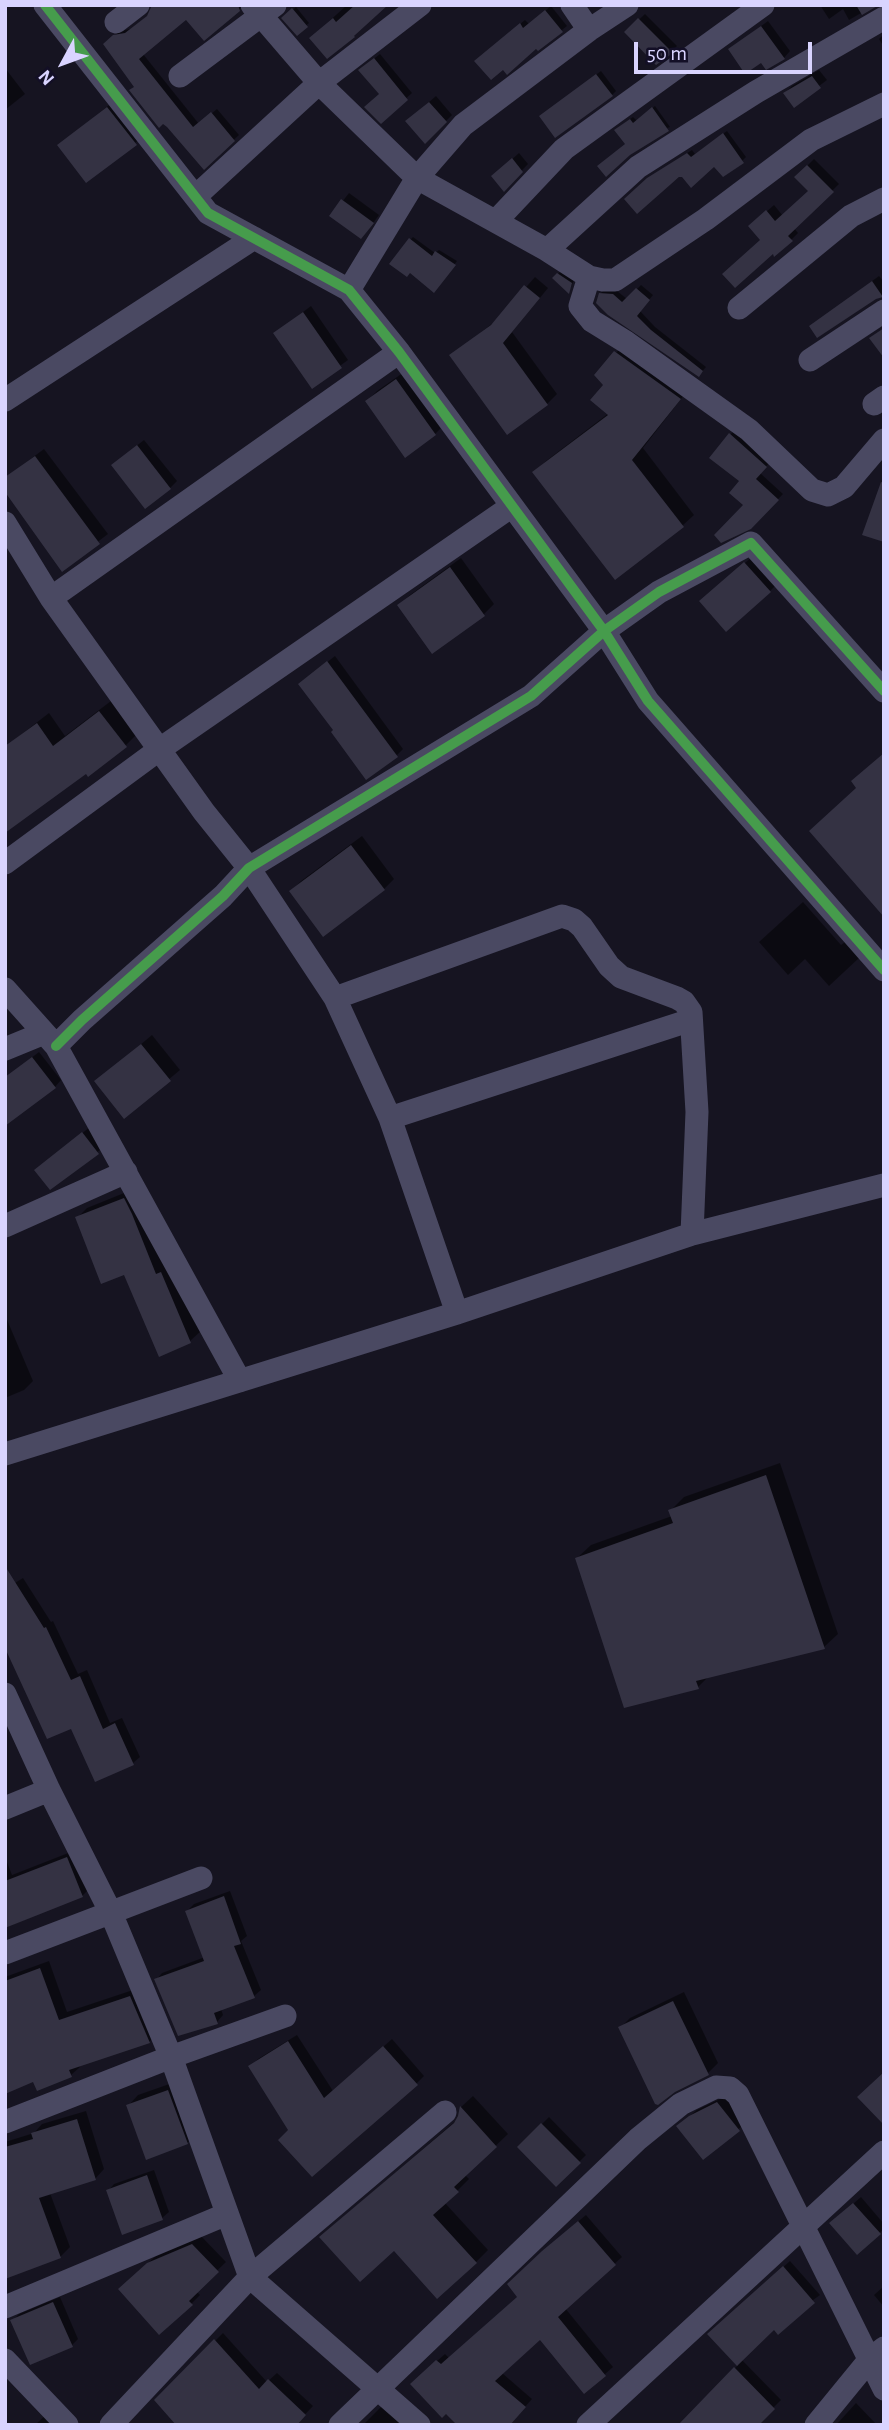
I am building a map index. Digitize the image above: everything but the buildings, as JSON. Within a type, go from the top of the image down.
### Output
[{"type":"street","points":[[45,5],[208,212],[349,290],[399,352],[604,631],[648,701],[884,970]]},
{"type":"street","points":[[116,22],[138,5]]},
{"type":"street","points":[[196,196],[319,83],[420,5]]},
{"type":"street","points":[[572,5],[589,30]]},
{"type":"street","points":[[349,290],[418,178],[463,125],[589,30],[627,5]]},
{"type":"street","points":[[496,221],[564,149],[764,5]]},
{"type":"street","points":[[180,76],[262,9],[319,83],[418,178],[547,250],[589,277],[603,280],[615,280],[706,219],[811,140],[884,104]]},
{"type":"street","points":[[547,250],[638,167],[756,92],[884,18]]},
{"type":"street","points":[[739,308],[851,216],[884,199]]},
{"type":"street","points":[[5,400],[254,238]]},
{"type":"street","points":[[589,277],[580,306],[592,321],[626,342],[748,430],[812,490],[828,495],[844,487],[884,440]]},
{"type":"street","points":[[810,360],[884,311]]},
{"type":"street","points":[[51,598],[399,352]]},
{"type":"street","points":[[5,863],[160,749],[512,506]]},
{"type":"street","points":[[5,523],[51,598],[204,812],[249,868],[335,998],[390,1118],[457,1313]]},
{"type":"street","points":[[5,1049],[50,1039],[82,1020],[223,896],[249,868],[531,696],[604,631],[659,592],[751,543],[884,691]]},
{"type":"street","points":[[335,998],[562,916],[574,920],[582,927],[609,966],[621,977],[684,1002],[691,1012],[697,1112],[692,1234]]},
{"type":"street","points":[[5,989],[50,1039],[240,1381]]},
{"type":"street","points":[[390,1118],[691,1020]]},
{"type":"street","points":[[5,1226],[126,1172]]},
{"type":"street","points":[[5,1454],[457,1313],[692,1234],[884,1185]]},
{"type":"street","points":[[5,1694],[111,1913],[171,2057],[250,2277],[419,2425]]},
{"type":"street","points":[[5,1808],[50,1790]]},
{"type":"street","points":[[5,1953],[201,1878]]},
{"type":"street","points":[[5,2122],[171,2057],[285,2017]]},
{"type":"street","points":[[340,2425],[638,2139],[681,2104],[716,2087],[730,2088],[738,2095],[804,2225],[877,2353],[884,2389]]},
{"type":"street","points":[[111,2425],[250,2277],[445,2112]]},
{"type":"street","points":[[589,2425],[884,2152]]},
{"type":"street","points":[[5,2306],[227,2214]]},
{"type":"street","points":[[816,2425],[877,2353]]},
{"type":"street","points":[[5,2360],[67,2425]]},
{"type":"cycle path","points":[[45,5],[208,213],[349,290],[399,352],[604,631],[648,701],[884,970]]},
{"type":"cycle path","points":[[56,1046],[223,896],[249,868],[531,696],[604,631],[659,592],[751,543],[884,691]]}]
